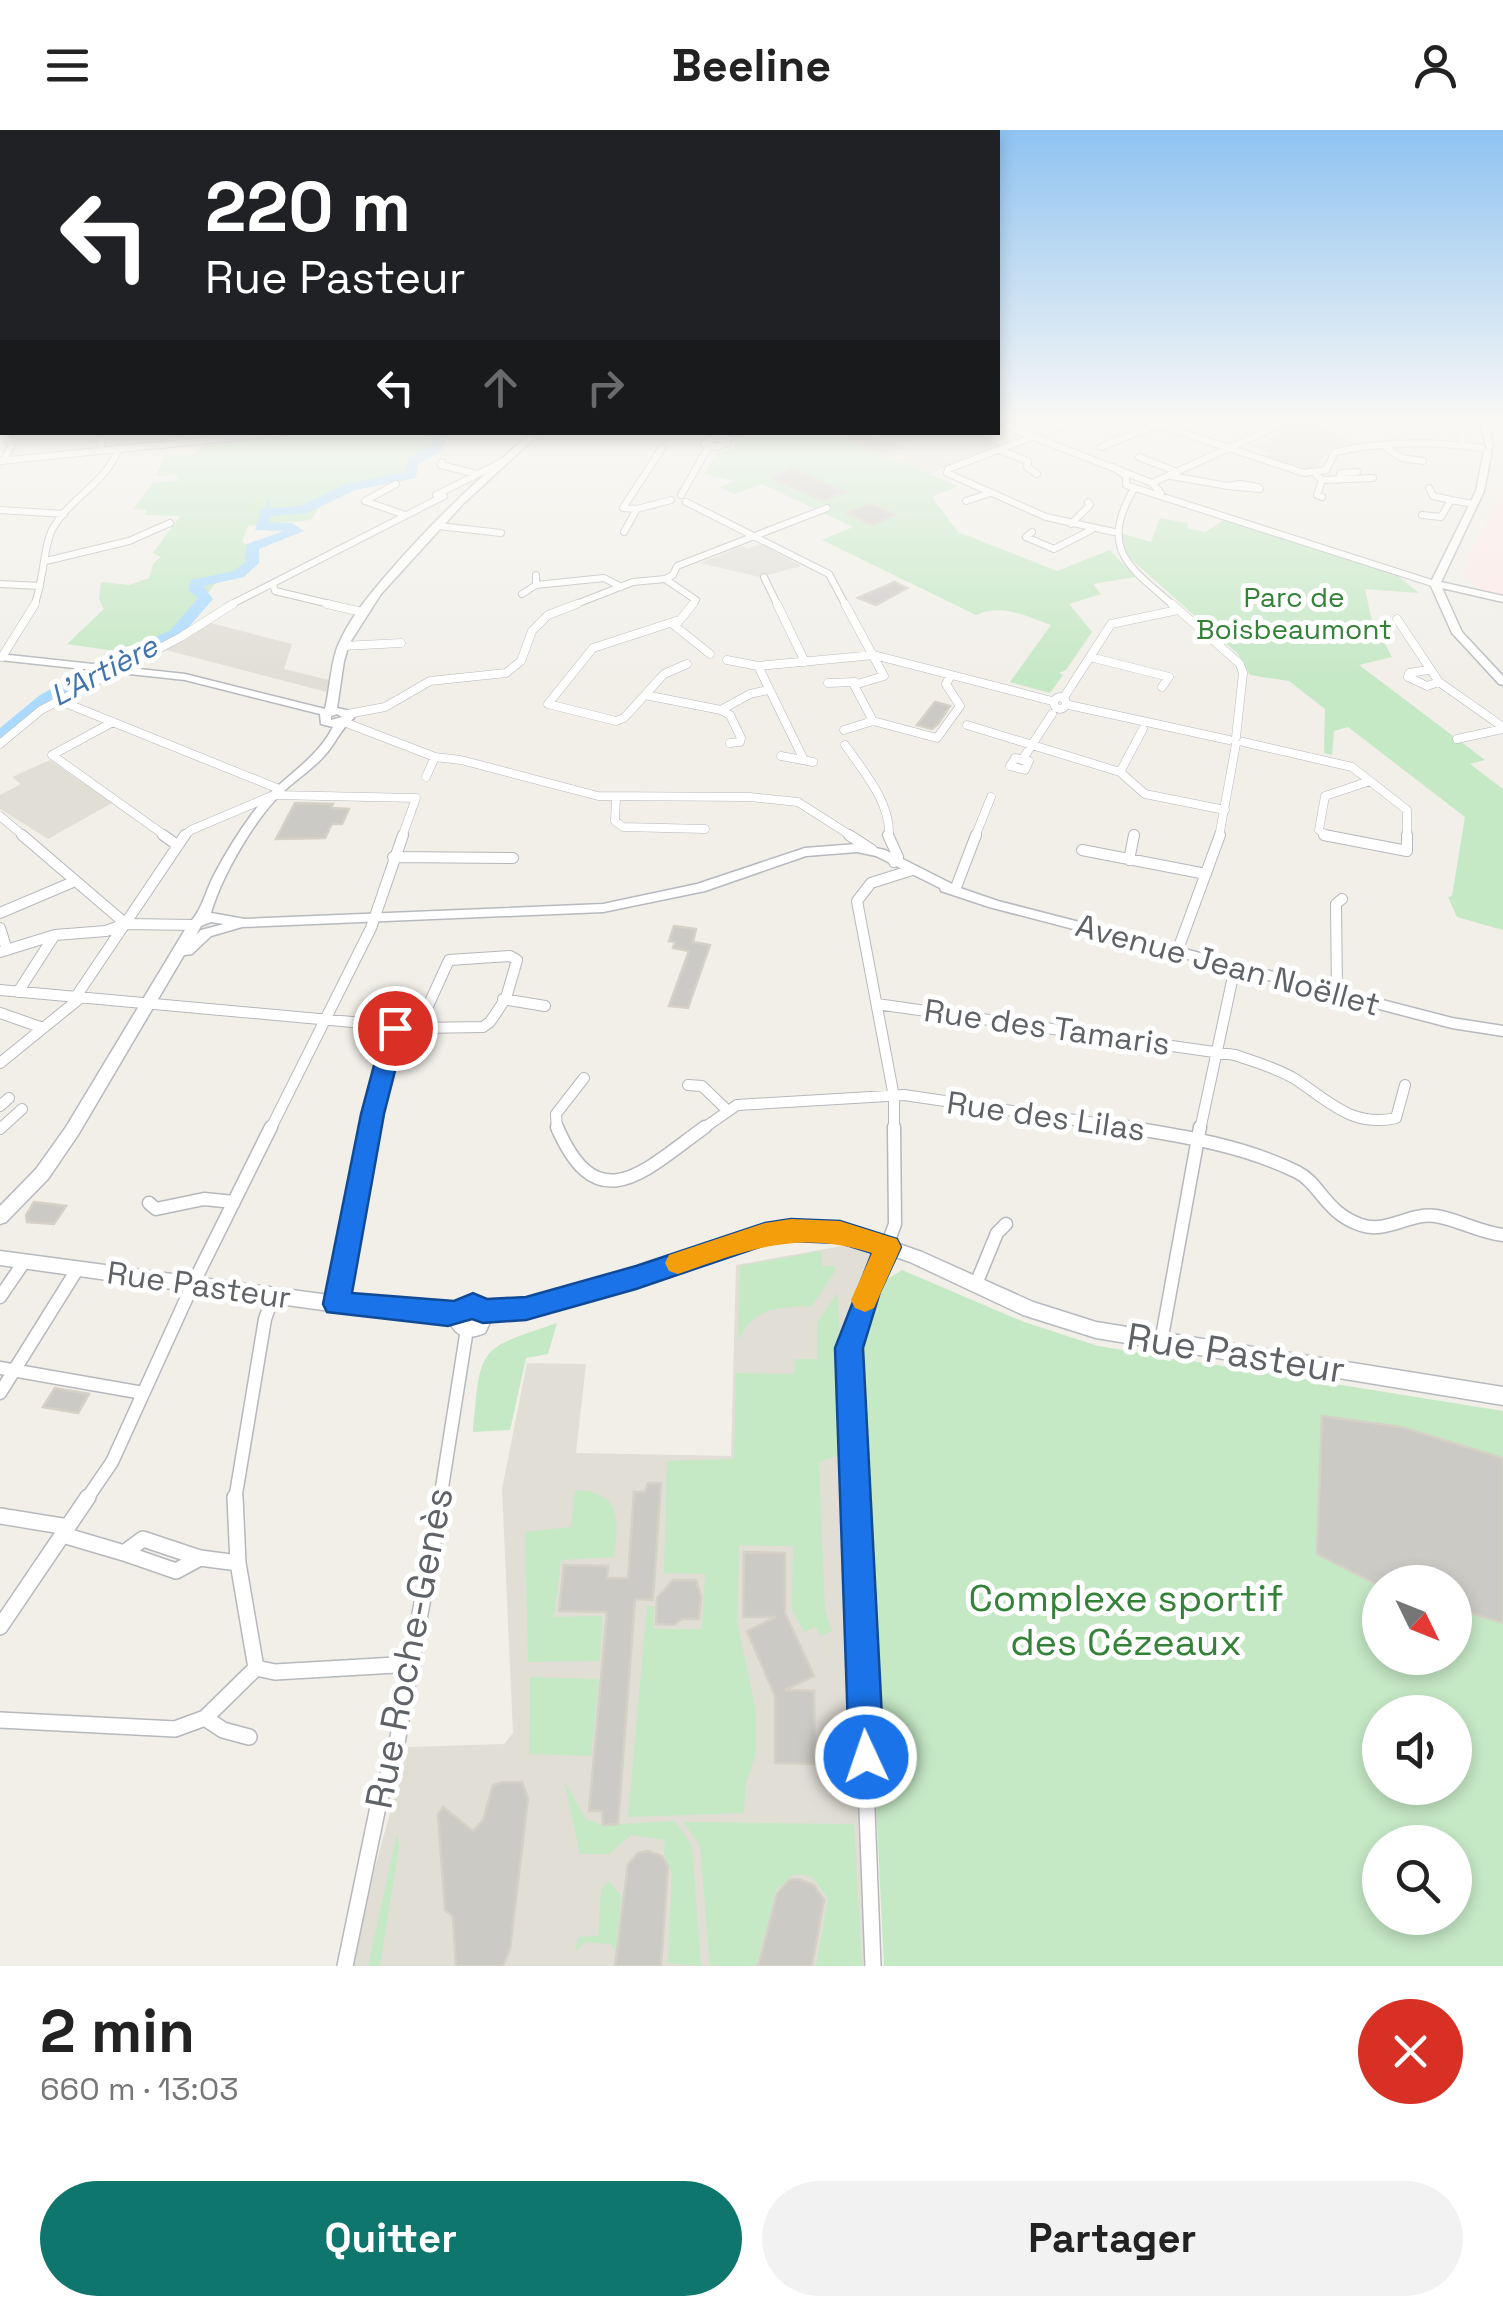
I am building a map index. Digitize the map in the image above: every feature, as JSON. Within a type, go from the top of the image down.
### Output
[{"type":"main road","points":[[0,1217],[58,1152],[177,960],[206,924],[213,892],[251,826],[281,791],[336,739],[336,670],[343,646],[362,612],[457,508]]},
{"type":"main road","points":[[1435,584],[1471,508]]},
{"type":"main road","points":[[1435,584],[1503,599]]},
{"type":"main road","points":[[1435,584],[1457,632],[1503,682]]},
{"type":"main road","points":[[1,657],[185,678],[335,713]]},
{"type":"main road","points":[[295,706],[335,713]]},
{"type":"main road","name":"Avenue Jean Noëllet","points":[[206,924],[520,912],[530,917],[671,896],[850,844],[916,872],[936,886],[1177,952],[1234,972],[1337,993],[1452,1023],[1503,1031]]},
{"type":"main road","name":"Rue Pasteur","points":[[0,1258],[479,1325],[483,1311],[544,1305],[765,1234],[791,1230],[840,1232],[888,1247],[1052,1317],[1161,1342],[1503,1396]]},
{"type":"street","points":[[1,657],[24,626],[40,586],[47,544],[71,508]]},
{"type":"street","points":[[384,508],[403,515]]},
{"type":"street","points":[[104,669],[417,508]]},
{"type":"street","points":[[623,508],[645,508]]},
{"type":"street","points":[[702,508],[829,574],[884,676],[828,684]]},
{"type":"street","points":[[335,713],[385,707],[430,681],[506,673],[522,660],[532,632],[548,615],[621,587],[665,580],[677,566],[688,561],[827,508]]},
{"type":"street","points":[[1028,508],[1071,524],[1114,532]]},
{"type":"street","points":[[1071,524],[1087,508]]},
{"type":"street","points":[[1124,508],[1114,532],[1117,548],[1130,567],[1242,668],[1236,741],[1220,838],[1177,952]]},
{"type":"street","points":[[1202,508],[1435,584]]},
{"type":"street","points":[[1422,515],[1437,519],[1446,508]]},
{"type":"street","points":[[0,510],[64,514]]},
{"type":"street","points":[[624,532],[637,510]]},
{"type":"street","points":[[46,562],[129,541],[170,523]]},
{"type":"street","points":[[439,526],[501,532]]},
{"type":"street","points":[[1032,532],[1026,537],[1031,542],[1054,549],[1092,529]]},
{"type":"street","points":[[764,576],[804,662]]},
{"type":"street","points":[[522,594],[536,580],[604,578],[621,587]]},
{"type":"street","points":[[665,580],[696,602],[676,621],[597,645],[548,704],[616,722],[664,674],[687,664]]},
{"type":"street","points":[[0,584],[40,586]]},
{"type":"street","points":[[274,584],[275,591],[362,612]]},
{"type":"street","points":[[1066,702],[1113,622],[1178,610]]},
{"type":"street","points":[[1398,619],[1428,670],[1502,729]]},
{"type":"street","points":[[676,621],[680,631],[710,654]]},
{"type":"street","points":[[343,646],[400,643]]},
{"type":"street","points":[[0,744],[128,650]]},
{"type":"street","points":[[727,660],[758,666],[874,654],[1052,701],[1334,760],[1371,781],[1407,810],[1407,851],[1326,836],[1319,830],[1325,796],[1371,781]]},
{"type":"street","points":[[1090,657],[1170,677],[1162,687]]},
{"type":"street","points":[[758,666],[809,761],[782,756]]},
{"type":"street","points":[[1428,670],[1409,673],[1408,677],[1426,686],[1440,682]]},
{"type":"street","points":[[844,730],[873,722],[937,738],[960,706],[946,684],[951,675]]},
{"type":"street","points":[[855,682],[873,722]]},
{"type":"street","points":[[721,710],[750,694],[768,690]]},
{"type":"street","points":[[645,695],[730,715],[740,742],[730,743]]},
{"type":"street","points":[[0,1627],[112,1462],[193,1284],[374,919],[416,798],[281,791],[58,700]]},
{"type":"street","points":[[335,713],[436,757],[616,798],[790,800],[813,809],[850,844]]},
{"type":"street","points":[[1020,764],[1052,714]]},
{"type":"street","points":[[113,722],[52,755],[177,845]]},
{"type":"street","points":[[968,725],[1063,752],[1071,760],[1120,772],[1145,794],[1226,810]]},
{"type":"street","points":[[1120,772],[1144,729]]},
{"type":"street","points":[[1457,739],[1502,729]]},
{"type":"street","points":[[845,746],[870,780],[891,820],[888,836],[898,857],[884,857]]},
{"type":"street","points":[[426,777],[436,757]]},
{"type":"street","points":[[0,1063],[77,998],[177,845],[191,830],[281,791]]},
{"type":"street","points":[[956,890],[991,797]]},
{"type":"street","points":[[616,798],[615,822],[624,826],[705,829]]},
{"type":"street","points":[[0,816],[126,924]]},
{"type":"street","points":[[1128,860],[1134,835]]},
{"type":"street","points":[[1082,850],[1206,874]]},
{"type":"street","points":[[393,858],[513,858]]},
{"type":"street","points":[[873,1966],[849,1348],[895,1224],[894,1097],[860,932],[859,892],[869,883],[916,872]]},
{"type":"street","points":[[0,913],[73,882]]},
{"type":"street","points":[[1337,993],[1336,904],[1342,899]]},
{"type":"street","points":[[0,928],[4,951],[55,935],[106,931],[126,924],[206,924]]},
{"type":"street","points":[[18,992],[55,935]]},
{"type":"street","points":[[0,990],[395,1028],[417,1028],[488,1025],[515,974],[514,957],[449,960],[417,1028]]},
{"type":"street","points":[[1161,1342],[1198,1138],[1234,972]]},
{"type":"street","points":[[503,999],[546,1006]]},
{"type":"street","name":"Rue des Tamaris","points":[[876,1004],[1217,1050],[1281,1072],[1346,1117],[1366,1121],[1396,1118],[1405,1084]]},
{"type":"street","points":[[0,1014],[43,1028]]},
{"type":"street","points":[[337,1304],[372,1114],[395,1028]]},
{"type":"street","points":[[584,1078],[554,1122],[590,1176],[615,1184],[630,1180],[728,1111],[702,1086],[688,1085]]},
{"type":"street","name":"Rue des Lilas","points":[[728,1111],[752,1102],[904,1095],[1198,1138],[1301,1173],[1330,1209],[1363,1226],[1383,1227],[1414,1216],[1436,1216],[1503,1236]]},
{"type":"street","points":[[0,1129],[22,1109]]},
{"type":"street","points":[[150,1203],[156,1209],[172,1208],[205,1196],[234,1202]]},
{"type":"street","points":[[976,1284],[997,1233],[1006,1224]]},
{"type":"street","points":[[0,1296],[24,1262]]},
{"type":"street","points":[[0,1393],[7,1370],[78,1268]]},
{"type":"street","points":[[256,1668],[238,1563],[235,1492],[265,1318],[274,1294]]},
{"type":"street","name":"Rue Roche-Genès","points":[[345,1966],[413,1664],[462,1321]]},
{"type":"street","points":[[7,1370],[144,1393]]},
{"type":"street","points":[[0,1516],[66,1531],[176,1571],[200,1558],[238,1563]]},
{"type":"street","points":[[256,1668],[275,1672],[413,1664]]},
{"type":"street","points":[[0,1720],[176,1729],[206,1718],[256,1668]]},
{"type":"street","points":[[206,1718],[223,1730],[249,1737]]},
{"type":"shaded area","points":[[1492,508],[1503,508],[1503,594],[1483,591],[1461,574]]},
{"type":"shaded area","points":[[760,544],[801,566],[760,577],[700,563],[742,546],[748,549]]},
{"type":"shaded area","points":[[211,623],[292,644],[284,669],[329,680],[327,692],[166,650]]},
{"type":"shaded area","points":[[50,760],[112,803],[48,839],[0,809],[0,795],[21,784],[12,777]]},
{"type":"shaded area","points":[[847,1245],[883,1256],[849,1348],[873,1966],[348,1966],[408,1747],[504,1744],[513,1733],[502,1489],[527,1363],[586,1364],[576,1453],[731,1456],[736,1265]]},
{"type":"green space","points":[[319,508],[311,520],[248,526],[242,542],[252,547],[248,568],[215,584],[175,634],[129,653],[67,644],[104,609],[99,599],[101,582],[129,585],[149,578],[153,564],[161,557],[153,553],[180,516],[145,515],[147,510],[134,509]]},
{"type":"green space","points":[[812,508],[940,508],[958,532],[1057,571],[1110,550],[1135,577],[1093,584],[1101,594],[1069,604],[1092,632],[1066,670],[1059,673],[1063,675],[1050,693],[1010,682],[1051,625],[1005,611],[976,615],[822,540],[853,527]]},
{"type":"green space","name":"Parc de Boisbeaumont","points":[[1160,518],[1188,523],[1187,528],[1205,532],[1224,520],[1398,576],[1419,593],[1365,589],[1371,617],[1392,657],[1359,665],[1485,760],[1470,764],[1503,789],[1503,930],[1457,917],[1448,897],[1452,896],[1465,817],[1348,727],[1334,731],[1332,755],[1324,753],[1325,709],[1289,681],[1250,675],[1238,654],[1125,554],[1120,533],[1151,542]]},
{"type":"green space","points":[[821,1251],[822,1266],[835,1266],[835,1271],[812,1306],[760,1315],[738,1340],[740,1266]]},
{"type":"green space","name":"Complexe sportif des Cézeaux","points":[[902,1270],[1024,1322],[1098,1346],[1503,1411],[1503,1966],[884,1966],[862,1513],[860,1349],[886,1280]]},
{"type":"green space","points":[[838,1292],[843,1454],[819,1462],[825,1610],[832,1631],[820,1636],[816,1627],[804,1632],[792,1610],[793,1546],[739,1545],[737,1621],[756,1711],[756,1754],[746,1783],[744,1813],[628,1817],[647,1606],[654,1606],[653,1629],[702,1629],[705,1574],[664,1573],[667,1461],[734,1459],[736,1373],[794,1374],[795,1359],[817,1359],[817,1323]]},
{"type":"green space","points":[[557,1323],[548,1354],[526,1358],[510,1430],[473,1432],[478,1383],[488,1356],[511,1339]]},
{"type":"green space","points":[[575,1490],[602,1496],[614,1510],[614,1557],[561,1560],[554,1617],[602,1616],[600,1661],[528,1662],[525,1532],[571,1527]]},
{"type":"green space","points":[[530,1677],[599,1679],[591,1756],[529,1754]]},
{"type":"green space","points":[[564,1781],[586,1819],[602,1825],[675,1821],[692,1846],[701,1966],[668,1963],[672,1874],[664,1853],[665,1840],[631,1835],[609,1854],[580,1854]]},
{"type":"green space","points":[[683,1822],[854,1824],[862,1966],[816,1966],[828,1898],[811,1876],[793,1874],[776,1891],[756,1966],[710,1966],[700,1845]]},
{"type":"green space","points":[[397,1833],[399,1846],[380,1966],[368,1966]]},
{"type":"green space","points":[[609,1881],[621,1896],[616,1952],[611,1944],[585,1942],[575,1952],[578,1937],[598,1936],[601,1890]]},
{"type":"building","points":[[878,508],[895,515],[872,525],[847,513]]},
{"type":"building","points":[[894,582],[907,588],[876,605],[858,598]]},
{"type":"building","points":[[935,702],[950,706],[938,724],[932,729],[917,725]]},
{"type":"building","points":[[295,803],[333,804],[331,808],[349,809],[342,824],[332,824],[325,838],[276,839]]},
{"type":"building","points":[[674,926],[696,929],[693,942],[710,945],[688,1008],[669,1006],[689,951],[673,948],[675,942],[669,941]]},
{"type":"building","points":[[34,1202],[66,1206],[54,1224],[27,1222],[26,1215]]},
{"type":"building","points":[[55,1388],[89,1394],[78,1413],[43,1407]]},
{"type":"building","points":[[1322,1416],[1401,1427],[1503,1458],[1503,1623],[1472,1613],[1472,1565],[1362,1565],[1362,1577],[1317,1554]]},
{"type":"building","points":[[648,1483],[661,1483],[653,1600],[635,1599],[618,1824],[603,1825],[602,1811],[589,1811],[607,1612],[559,1611],[564,1565],[608,1566],[607,1578],[628,1578],[634,1492],[645,1492]]},
{"type":"building","points":[[744,1552],[785,1553],[785,1613],[814,1676],[785,1690],[814,1691],[815,1764],[775,1763],[775,1696],[747,1631],[776,1617],[743,1617]]},
{"type":"building","points":[[673,1580],[696,1580],[701,1597],[699,1619],[682,1619],[674,1625],[656,1624],[657,1598]]},
{"type":"building","points":[[522,1782],[528,1799],[510,1949],[503,1966],[456,1966],[453,1917],[445,1910],[438,1814],[443,1807],[473,1831],[483,1820],[493,1785]]},
{"type":"building","points":[[648,1851],[662,1856],[668,1866],[661,1966],[615,1966],[628,1864],[638,1853]]},
{"type":"building","points":[[789,1880],[814,1885],[824,1900],[812,1966],[758,1966],[777,1894]]},
{"type":"waterway","points":[[267,508],[267,512]]},
{"type":"waterway","name":"L'Artière","points":[[0,737],[46,699],[119,658],[175,634],[206,599],[205,594],[195,590],[196,583],[239,574],[252,563],[252,547],[297,531],[292,527],[260,527],[266,512],[307,508]]},
{"type":"slow traffic","points":[[678,1263],[765,1234],[791,1230],[840,1232],[888,1247],[865,1300]]},
{"type":"route","points":[[395,1028],[372,1114],[337,1304],[448,1314],[458,1314],[473,1305],[483,1311],[526,1308],[636,1278],[765,1234],[791,1230],[840,1232],[888,1247],[867,1292],[849,1348],[848,1406],[866,1757]]}]
